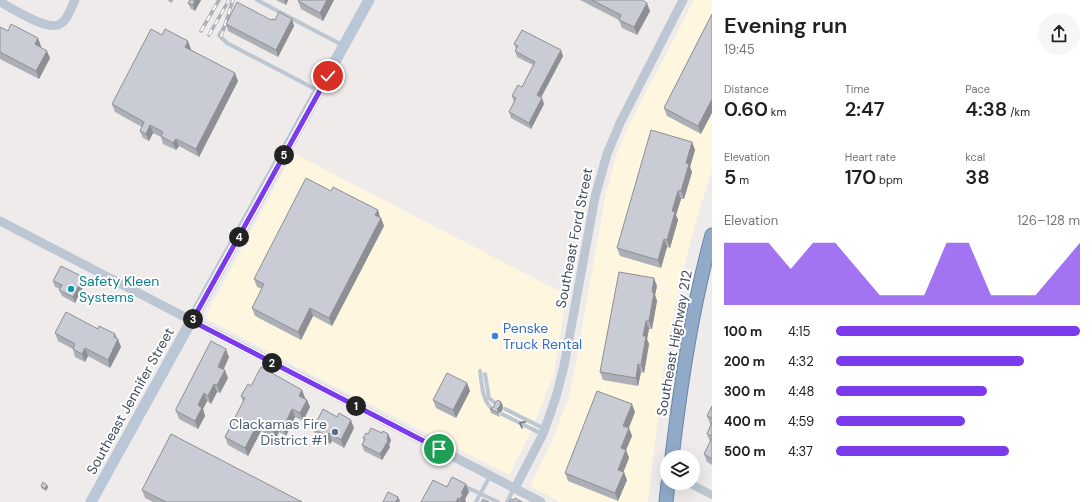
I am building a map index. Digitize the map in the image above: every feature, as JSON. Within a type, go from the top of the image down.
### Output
[{"type":"highway","name":"Southeast Highway 212","points":[[673,450],[680,387],[688,339],[698,288],[712,235]]},
{"type":"highway","points":[[666,502],[667,490]]},
{"type":"main road","name":"Southeast Jennifer Street","points":[[91,502],[369,0]]},
{"type":"street","points":[[0,2],[41,23],[54,26],[59,25],[64,20],[75,0]]},
{"type":"street","name":"Southeast Ford Street","points":[[514,488],[544,432],[561,380],[595,198],[607,154],[620,123],[683,0]]},
{"type":"street","points":[[0,221],[541,502]]},
{"type":"street","points":[[700,489],[712,495]]},
{"type":"lane","points":[[257,0],[344,46]]},
{"type":"lane","points":[[232,13],[219,35],[227,43],[319,91]]},
{"type":"lane","points":[[480,371],[487,403],[493,409]]},
{"type":"lane","points":[[485,374],[489,398],[496,404]]},
{"type":"lane","points":[[504,409],[544,432]]},
{"type":"lane","points":[[502,414],[544,432]]},
{"type":"lane","points":[[476,502],[490,476]]},
{"type":"lane","points":[[455,482],[498,502]]},
{"type":"lane","points":[[507,502],[514,488]]},
{"type":"lane","points":[[484,502],[486,496]]},
{"type":"shaded area","points":[[694,0],[712,0],[712,171],[699,211],[680,282],[664,366],[648,502],[560,502],[530,486],[552,441],[568,399],[606,193],[616,156],[629,125]]},
{"type":"shaded area","points":[[293,153],[567,295],[553,377],[529,436],[509,475],[324,381],[207,319],[206,315]]},
{"type":"building","points":[[190,0],[195,0],[193,5],[188,3]]},
{"type":"building","points":[[327,0],[320,13],[298,1]]},
{"type":"building","points":[[592,0],[642,0],[647,3],[634,27],[619,20],[621,15]]},
{"type":"building","points":[[237,2],[271,20],[275,20],[279,12],[292,19],[276,50],[226,24]]},
{"type":"building","points":[[712,14],[712,99],[698,126],[664,108]]},
{"type":"building","points":[[11,24],[38,38],[35,44],[47,51],[36,71],[0,52],[0,27],[8,31]]},
{"type":"building","points":[[151,29],[162,35],[165,29],[188,41],[185,47],[235,73],[196,149],[176,139],[173,143],[161,136],[163,132],[150,125],[146,134],[140,131],[144,122],[112,104]]},
{"type":"building","points":[[522,30],[561,50],[537,95],[542,98],[529,123],[509,112],[516,98],[512,96],[518,85],[522,87],[535,62],[515,51],[518,46],[514,44]]},
{"type":"building","points":[[651,130],[692,142],[686,163],[689,164],[681,191],[678,191],[672,211],[675,212],[667,240],[664,239],[658,260],[617,248]]},
{"type":"building","points":[[306,178],[331,191],[333,187],[378,210],[375,215],[381,218],[329,318],[310,308],[298,332],[252,308],[264,284],[254,279]]},
{"type":"building","name":"Safety Kleen Systems","points":[[61,266],[83,277],[73,297],[59,290],[62,285],[53,281]]},
{"type":"building","points":[[619,272],[654,278],[652,292],[654,293],[649,321],[646,321],[643,336],[646,336],[641,365],[638,364],[636,378],[600,372]]},
{"type":"building","points":[[66,312],[98,329],[99,326],[115,334],[114,337],[118,339],[108,360],[85,348],[82,354],[73,349],[75,344],[55,333]]},
{"type":"building","points":[[211,341],[226,349],[218,367],[225,370],[217,385],[214,384],[208,396],[204,393],[198,405],[202,408],[195,421],[176,411],[176,409]]},
{"type":"building","points":[[261,367],[302,390],[299,396],[307,400],[300,413],[292,409],[283,428],[276,424],[273,431],[258,423],[245,448],[225,437],[245,398],[241,396],[248,384],[251,386]]},
{"type":"building","points":[[447,373],[467,383],[453,410],[433,400]]},
{"type":"building","points":[[597,391],[632,404],[623,426],[629,428],[621,448],[626,450],[618,470],[624,472],[615,493],[565,473]]},
{"type":"building","points":[[498,400],[501,402],[497,409],[499,413],[490,409],[494,407]]},
{"type":"building","points":[[712,406],[712,418],[707,416]]},
{"type":"building","points":[[323,409],[337,417],[339,413],[351,420],[341,440],[329,433],[327,436],[313,429]]},
{"type":"building","points":[[712,422],[712,436],[707,434]]},
{"type":"building","points":[[371,428],[388,434],[388,441],[380,454],[362,445],[365,439],[363,438],[366,433],[368,434]]},
{"type":"building","points":[[171,434],[302,502],[166,502],[142,490]]},
{"type":"building","points":[[712,438],[712,459],[704,454]]},
{"type":"building","points":[[452,477],[466,484],[461,493],[463,494],[460,499],[458,498],[456,502],[421,502],[433,480],[447,487]]},
{"type":"building","points":[[43,482],[47,485],[45,489],[41,486]]},
{"type":"building","points":[[388,492],[398,497],[396,502],[383,502]]},
{"type":"building","points":[[515,498],[522,502],[509,502],[511,499],[514,500]]},
{"type":"building","points":[[483,499],[489,502],[481,502]]},
{"type":"railway","points":[[201,31],[219,0]]},
{"type":"railway","points":[[209,35],[229,0]]},
{"type":"railway","points":[[221,37],[233,0]]},
{"type":"place","name":"Safety Kleen Systems","points":[[71,289]]},
{"type":"place","name":"Penske Truck Rental","points":[[495,336]]},
{"type":"place","name":"Clackamas Fire District #1","points":[[335,432]]},
{"type":"route","points":[[328,76],[192,321],[439,449]]}]
